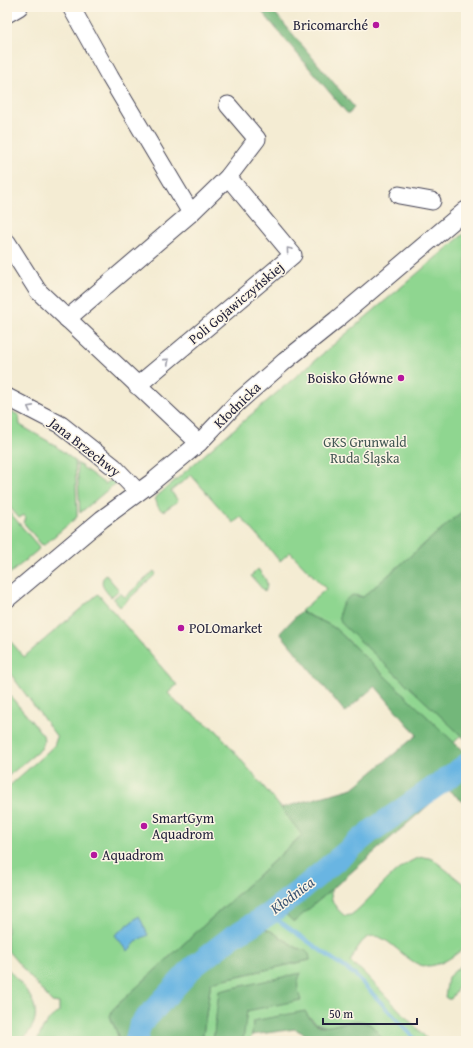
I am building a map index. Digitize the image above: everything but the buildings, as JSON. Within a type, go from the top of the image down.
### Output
[{"type":"street","points":[[7,14],[19,7]]},
{"type":"street","points":[[71,7],[110,77],[191,213]]},
{"type":"street","points":[[67,319],[191,213],[228,177],[257,139],[228,105]]},
{"type":"street","name":"Poli Gojawiczyńskiej","points":[[137,386],[294,255],[228,177]]},
{"type":"street","points":[[399,195],[432,201]]},
{"type":"street","name":"Kłodnicka","points":[[7,599],[102,519],[151,483],[199,443],[237,403],[269,375],[466,210]]},
{"type":"street","points":[[7,242],[38,292],[199,443]]},
{"type":"street","name":"Jana Brzechwy","points":[[7,397],[61,425],[114,467],[138,492]]},
{"type":"green space","points":[[258,7],[270,7],[354,107],[350,113],[347,113]]},
{"type":"green space","name":"GKS Grunwald Ruda Śląska","points":[[466,232],[466,508],[363,597],[357,595],[341,622],[461,735],[454,743],[337,630],[301,611],[326,589],[290,552],[280,561],[241,517],[233,523],[191,475],[171,491],[178,501],[165,510],[162,511],[158,507],[155,498]]},
{"type":"green space","points":[[7,410],[19,415],[20,425],[53,444],[75,461],[77,517],[44,545],[41,544],[23,522],[26,518],[24,515],[19,518],[7,504]]},
{"type":"green space","points":[[77,463],[105,484],[113,479],[117,482],[80,513]]},
{"type":"green space","points":[[466,508],[466,740],[343,625],[340,612],[343,604],[349,597],[353,595],[363,597]]},
{"type":"green space","points":[[7,509],[39,547],[38,550],[7,576]]},
{"type":"green space","points":[[258,569],[267,582],[265,592],[251,576]]},
{"type":"green space","points":[[154,571],[156,574],[120,607],[113,599],[120,593],[125,597]]},
{"type":"green space","points":[[106,575],[119,590],[111,597],[102,584],[103,578]]},
{"type":"green space","points":[[98,594],[177,685],[168,693],[178,704],[217,731],[303,834],[113,1009],[111,1019],[119,1041],[37,1041],[48,1021],[59,1012],[59,1003],[52,1002],[7,950],[7,788],[54,746],[57,737],[7,669],[7,637],[24,657]]},
{"type":"green space","points":[[301,611],[337,630],[466,754],[466,763],[371,831],[268,913],[232,936],[193,966],[139,1024],[136,1041],[119,1041],[110,1016],[113,1009],[302,835],[281,808],[353,788],[417,735],[375,686],[345,712],[280,633]]},
{"type":"green space","points":[[7,692],[43,735],[44,740],[41,749],[7,777]]},
{"type":"green space","points":[[466,767],[466,804],[447,789],[294,922],[290,918],[283,905],[372,833]]},
{"type":"green space","points":[[423,857],[434,860],[466,886],[466,946],[453,957],[436,965],[425,966],[416,963],[391,944],[375,936],[367,938],[359,946],[350,962],[362,971],[429,1041],[383,1041],[369,1024],[343,1023],[327,1027],[316,1023],[307,1015],[253,1021],[252,1035],[249,1041],[243,1041],[245,1012],[297,991],[300,974],[220,991],[213,1041],[202,1041],[211,982],[310,960],[305,950],[297,948],[271,931],[252,926],[283,905],[286,915],[294,921],[331,890],[336,908],[345,916],[351,915],[395,873],[413,860]]},
{"type":"green space","points":[[252,926],[271,931],[297,948],[305,950],[309,954],[310,960],[211,982],[202,1041],[137,1041],[141,1025],[194,968]]},
{"type":"green space","points":[[466,961],[466,982],[460,984],[451,999],[448,999],[445,997],[448,977]]},
{"type":"green space","points":[[7,968],[29,994],[35,1011],[34,1021],[30,1031],[21,1041],[7,1041]]},
{"type":"green space","points":[[301,973],[298,980],[298,986],[301,1000],[247,1011],[243,1041],[213,1041],[219,991]]},
{"type":"green space","points":[[305,1011],[312,1020],[319,1025],[327,1026],[352,1021],[360,1021],[369,1024],[375,1029],[383,1041],[318,1041],[295,1029],[252,1035],[253,1021]]},
{"type":"water","points":[[139,916],[148,935],[138,940],[128,951],[115,935]]},
{"type":"waterway","name":"Kłodnica","points":[[136,1041],[140,1025],[193,967],[232,937],[269,914],[303,888],[370,832],[466,765]]},
{"type":"waterway","points":[[269,914],[354,974],[417,1041]]},
{"type":"place","name":"Bricomarché","points":[[376,25]]},
{"type":"place","name":"Boisko Główne","points":[[401,378]]},
{"type":"place","name":"POLOmarket","points":[[181,628]]},
{"type":"place","name":"SmartGym Aquadrom","points":[[144,826]]},
{"type":"place","name":"Aquadrom","points":[[94,855]]}]
